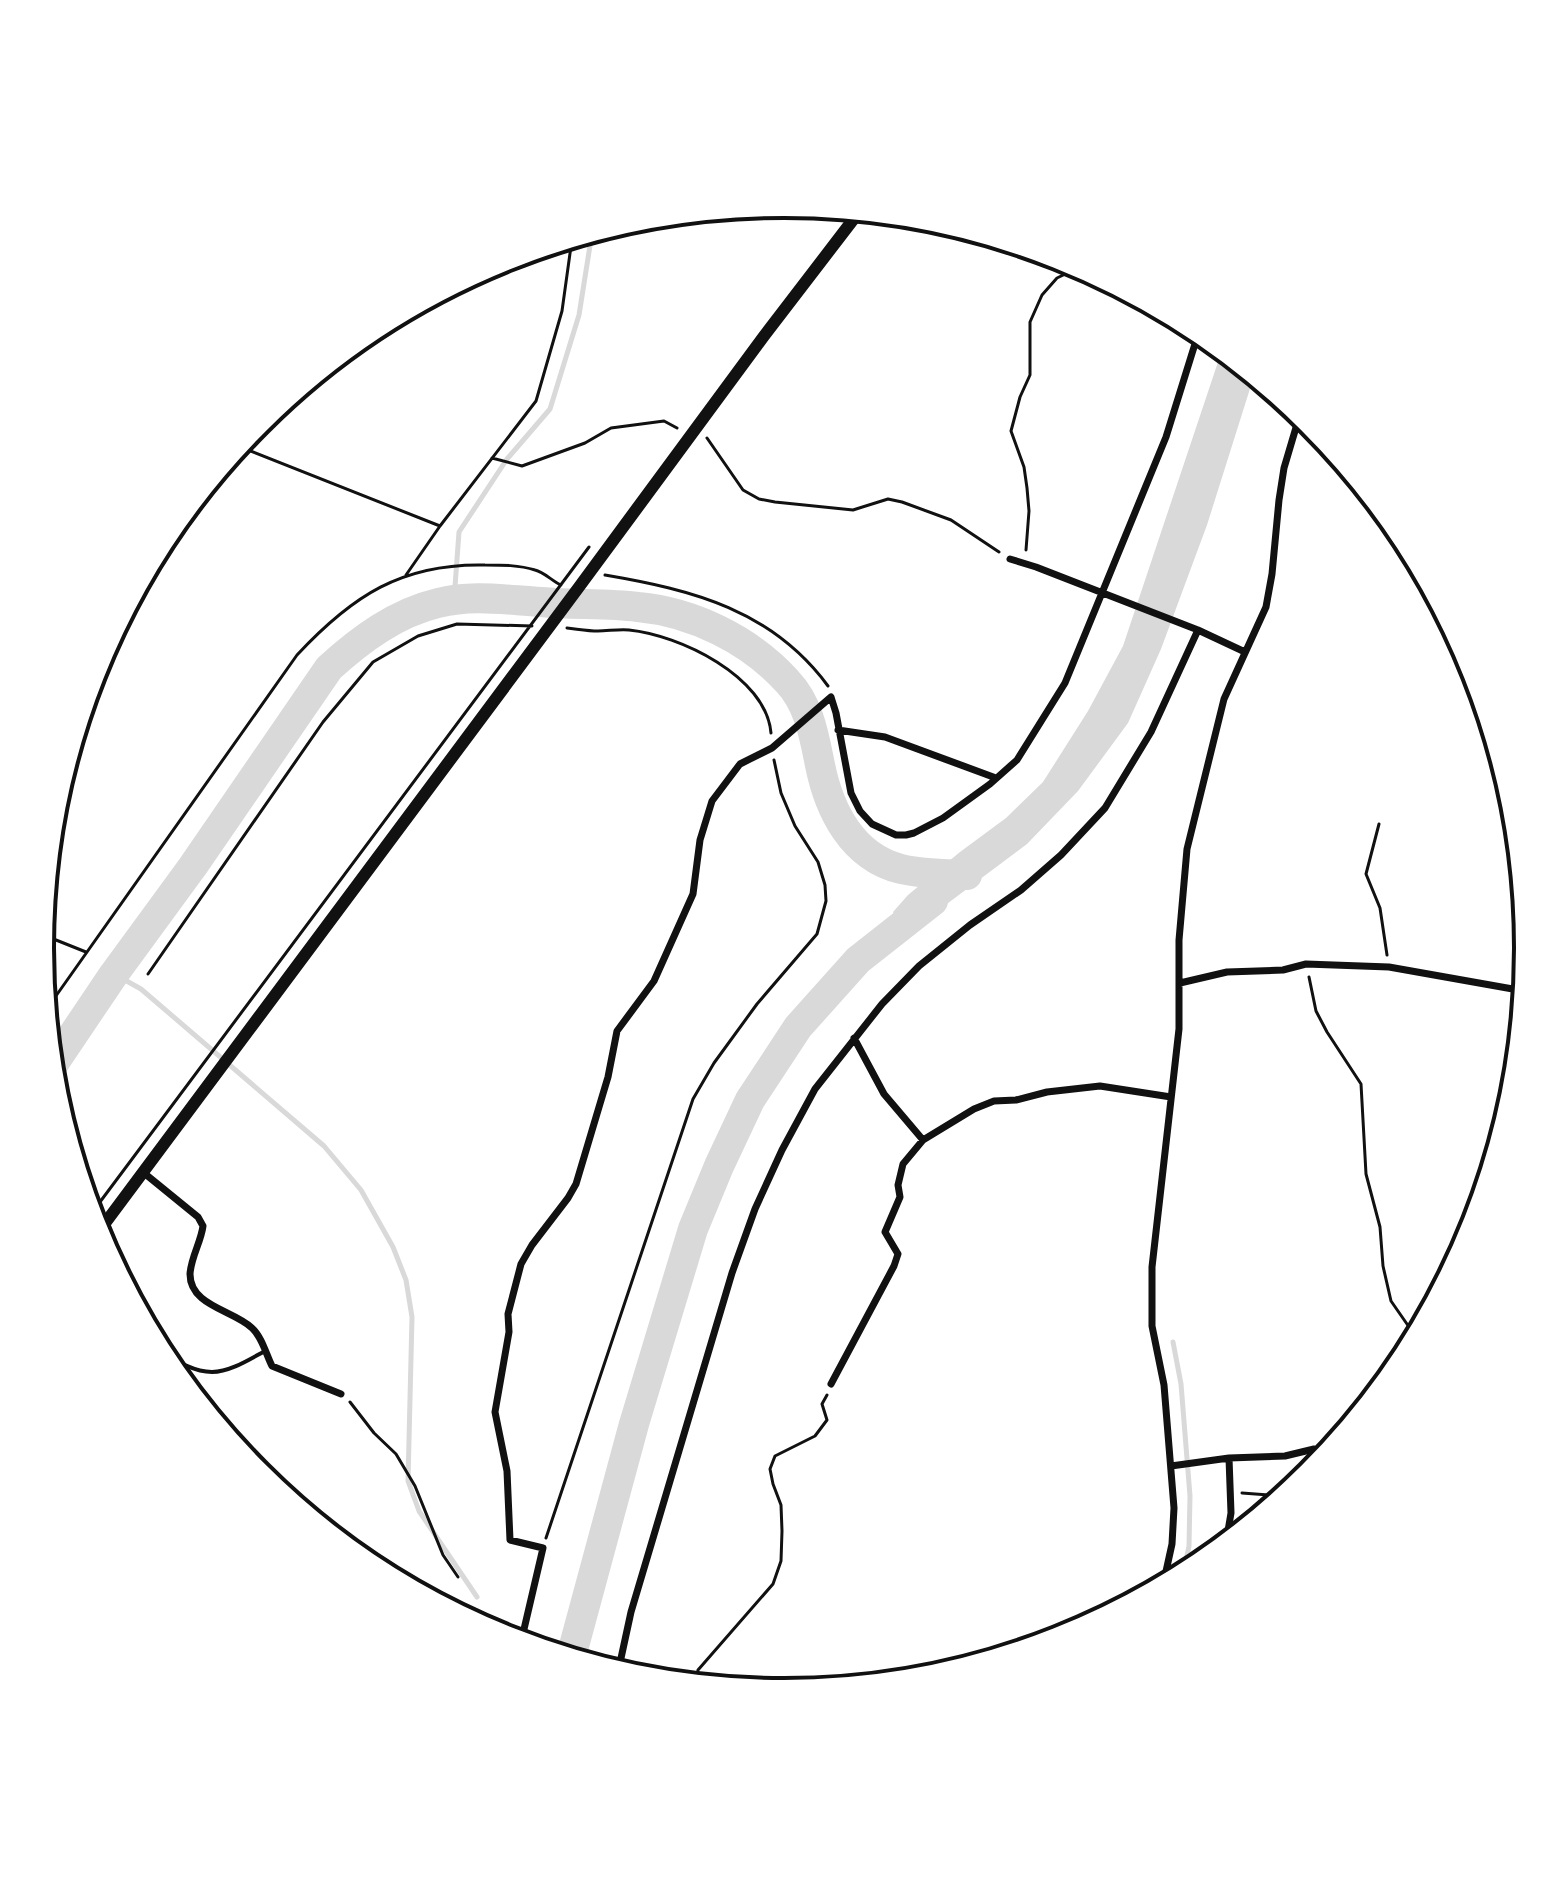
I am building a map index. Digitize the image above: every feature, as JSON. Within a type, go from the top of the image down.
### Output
[{"type":"main road","points":[[107,1221],[847,222]]},
{"type":"street","points":[[524,1630],[543,1548],[510,1540],[507,1471],[495,1412],[509,1332],[508,1314],[521,1264],[576,1184],[608,1077],[617,1031],[654,981],[693,894],[700,840],[712,801],[740,764],[772,748],[831,697],[851,793],[860,811],[872,824],[896,835],[929,827],[966,803],[1017,760],[1065,683],[1166,437],[1195,345]]},
{"type":"street","points":[[1166,1570],[1172,1544],[1174,1508],[1164,1385],[1152,1326],[1152,1267],[1179,1029],[1179,940],[1187,849],[1224,699],[1266,607],[1284,468],[1296,428]]},
{"type":"street","points":[[1010,559],[1102,592],[1245,652]]},
{"type":"street","points":[[621,1659],[631,1612],[732,1273],[755,1209],[815,1089],[882,1004],[919,966],[970,925],[1021,890],[1061,855],[1105,808],[1151,732],[1198,630]]},
{"type":"street","points":[[838,730],[885,737],[996,778]]},
{"type":"street","points":[[1180,983],[1227,972],[1283,970],[1306,964],[1389,967],[1512,989]]},
{"type":"street","points":[[854,1038],[884,1094],[923,1140]]},
{"type":"street","points":[[831,1384],[894,1266],[898,1254],[885,1232],[900,1197],[898,1185],[903,1164],[923,1140],[974,1109],[994,1101],[1100,1086],[1171,1097]]},
{"type":"street","points":[[144,1173],[198,1217],[203,1226],[190,1271],[195,1291],[206,1302],[243,1320],[256,1332],[272,1366],[341,1394]]},
{"type":"street","points":[[1171,1466],[1229,1458],[1285,1456],[1314,1449]]},
{"type":"street","points":[[1229,1458],[1229,1528]]},
{"type":"lane","points":[[184,1364],[214,1373],[265,1351]]},
{"type":"path","points":[[406,575],[536,401],[562,311],[570,250]]},
{"type":"path","points":[[1030,565],[1026,549],[1027,488],[1024,467],[1011,431],[1020,397],[1030,375],[1030,322],[1042,295],[1064,275]]},
{"type":"path","points":[[492,458],[522,466],[585,443],[611,428],[664,421],[694,430],[743,490],[759,499],[853,510],[888,499],[902,502],[951,520],[1010,559]]},
{"type":"path","points":[[673,434],[682,421]]},
{"type":"path","points":[[250,451],[440,526]]},
{"type":"path","points":[[100,1202],[596,536]]},
{"type":"path","points":[[56,996],[297,655],[342,611],[366,594],[406,575],[457,565],[507,565],[539,571],[559,585],[579,587]]},
{"type":"path","points":[[590,572],[678,589],[740,612],[764,625],[799,653],[828,686],[831,697]]},
{"type":"path","points":[[148,974],[323,722],[373,662],[418,636],[457,624],[630,630],[677,642],[702,655],[740,680],[759,702],[770,723],[781,793],[795,826],[818,862],[826,901],[817,934],[757,1004],[714,1063],[693,1099],[543,1548]]},
{"type":"path","points":[[1379,824],[1366,874],[1380,908],[1389,967]]},
{"type":"path","points":[[54,939],[86,952]]},
{"type":"path","points":[[1306,964],[1316,1011],[1361,1084],[1366,1174],[1380,1227],[1383,1266],[1391,1301],[1408,1326]]},
{"type":"path","points":[[698,1673],[773,1584],[781,1561],[782,1531],[781,1505],[770,1469],[775,1456],[815,1436],[827,1420],[822,1404],[831,1384]]},
{"type":"path","points":[[341,1394],[396,1454],[415,1486],[443,1555],[458,1577]]},
{"type":"path","points":[[1230,1492],[1267,1495]]},
{"type":"shaded area","points":[[1218,362],[1250,388],[1207,525],[1161,649],[1128,723],[1078,791],[1027,844],[904,936],[893,912],[908,895],[1006,818],[1043,782],[1088,711],[1123,646]]},
{"type":"waterway","points":[[454,600],[459,532],[507,459],[550,409],[579,315],[590,244]]},
{"type":"waterway","points":[[61,1052],[329,668],[380,628],[408,613],[438,603],[489,598],[626,606],[679,615],[719,630],[772,666],[801,700],[810,720],[830,799],[856,843],[884,863],[901,869],[967,875]]},
{"type":"waterway","points":[[574,1647],[634,1424],[693,1229],[750,1100],[798,1027],[858,960],[933,901]]},
{"type":"waterway","points":[[114,974],[141,989],[324,1146],[361,1190],[393,1247],[406,1280],[412,1317],[408,1481],[419,1511],[477,1597]]},
{"type":"waterway","points":[[1173,1342],[1181,1384],[1190,1496],[1187,1557]]}]
